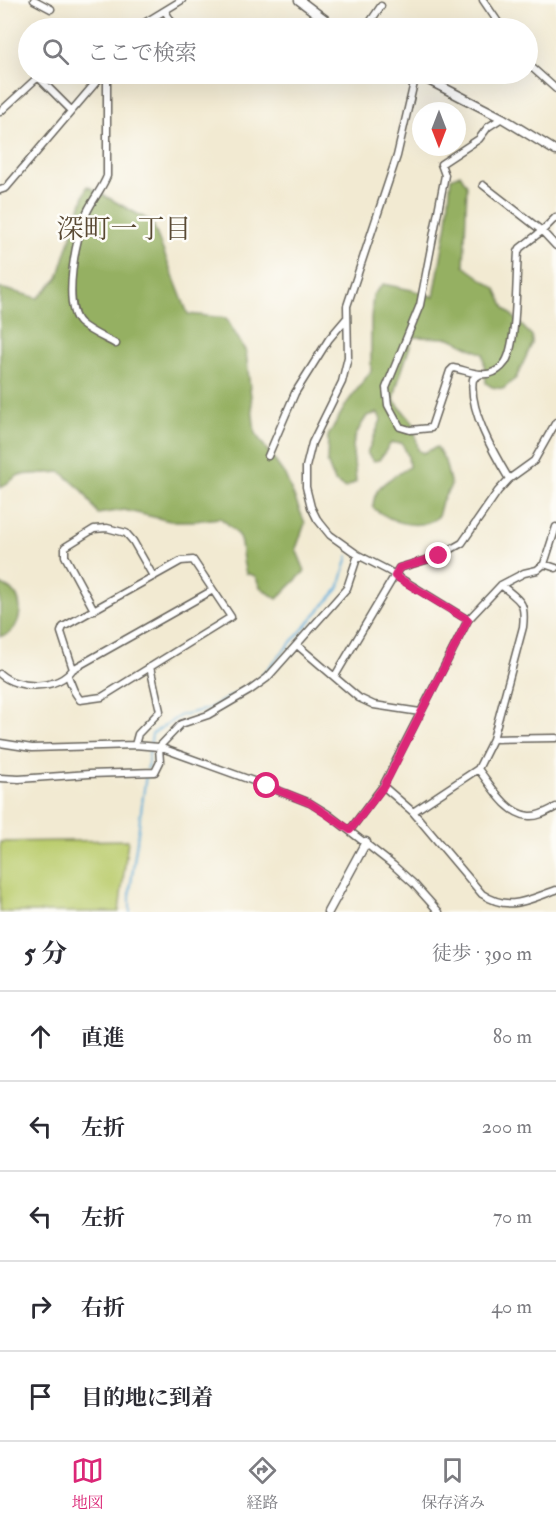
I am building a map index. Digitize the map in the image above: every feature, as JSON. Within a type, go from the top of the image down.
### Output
[{"type":"street","points":[[34,0],[43,7],[51,9]]},
{"type":"street","points":[[43,7],[48,0]]},
{"type":"street","points":[[153,18],[182,0]]},
{"type":"street","points":[[299,0],[323,18]]},
{"type":"street","points":[[483,0],[495,18]]},
{"type":"street","points":[[373,18],[381,6]]},
{"type":"street","points":[[165,11],[169,18]]},
{"type":"street","points":[[538,73],[556,89]]},
{"type":"street","points":[[0,112],[30,84]]},
{"type":"street","points":[[45,84],[71,110]]},
{"type":"street","points":[[0,190],[6,188],[96,84]]},
{"type":"street","points":[[105,84],[107,176],[103,188],[86,212],[71,278],[71,295],[74,315],[80,323],[116,344]]},
{"type":"street","points":[[414,84],[397,156],[347,306],[348,357],[342,382],[312,443],[306,467],[306,487],[311,507],[330,535],[358,555],[468,620]]},
{"type":"street","points":[[436,84],[554,148]]},
{"type":"street","points":[[502,118],[488,127],[479,139],[441,164],[445,175],[420,305],[386,388],[388,405],[400,427],[410,430],[431,428],[453,368],[481,374],[493,373],[501,368],[507,359],[513,336],[518,252],[556,217]]},
{"type":"street","points":[[483,185],[542,231],[556,246]]},
{"type":"street","points":[[268,456],[295,393],[329,339],[346,319]]},
{"type":"street","points":[[481,374],[473,379],[471,390],[474,405],[492,449],[510,479]]},
{"type":"street","points":[[335,676],[399,568],[439,556],[462,543],[484,509],[510,479],[534,461],[556,422]]},
{"type":"street","points":[[350,830],[384,786],[468,620],[501,585],[524,573],[537,570],[544,564],[556,527]]},
{"type":"street","points":[[94,610],[65,556],[65,547],[94,529],[107,528],[126,533],[153,576]]},
{"type":"street","points":[[0,778],[155,772],[160,762],[159,747],[181,724],[208,715],[249,692],[267,678],[347,588],[358,555]]},
{"type":"street","points":[[193,560],[231,617],[102,697],[80,700],[74,691],[61,632],[63,627],[153,576],[181,561],[193,560]]},
{"type":"street","points":[[544,564],[556,568]]},
{"type":"street","points":[[413,812],[478,769],[493,739],[523,627],[525,610],[520,600],[501,585]]},
{"type":"street","points":[[0,674],[6,679],[38,685],[51,683],[213,590]]},
{"type":"street","points":[[297,645],[359,698],[374,705],[420,712]]},
{"type":"street","points":[[135,745],[138,734],[160,711],[150,667]]},
{"type":"street","points":[[493,739],[556,738]]},
{"type":"street","points":[[0,743],[32,748],[135,745],[159,747],[310,803],[366,842],[414,884],[439,912]]},
{"type":"street","points":[[478,769],[506,806],[516,812],[529,816],[556,807]]},
{"type":"street","points":[[384,786],[413,812],[482,894],[492,901],[501,905],[516,904],[556,891]]},
{"type":"street","points":[[328,912],[366,842]]},
{"type":"green space","points":[[460,174],[467,185],[464,266],[496,289],[505,308],[532,336],[532,344],[516,378],[503,389],[486,383],[483,354],[450,338],[413,337],[394,400],[414,424],[418,450],[423,453],[437,447],[445,461],[451,486],[442,501],[438,517],[422,524],[405,523],[396,521],[373,508],[376,493],[384,483],[409,467],[408,456],[402,443],[391,443],[379,460],[373,461],[367,453],[381,420],[378,413],[367,416],[356,435],[353,448],[356,482],[345,488],[335,482],[327,462],[328,436],[347,403],[371,371],[373,295],[383,284],[434,297],[447,223],[451,178]]},
{"type":"green space","points":[[87,186],[152,222],[188,314],[226,318],[246,352],[255,433],[285,475],[305,523],[296,549],[305,571],[277,599],[260,587],[255,576],[246,573],[239,537],[220,518],[170,521],[124,510],[98,514],[83,491],[61,472],[19,475],[0,488],[0,288],[38,298],[58,278]]},
{"type":"green space","points":[[0,584],[14,593],[19,601],[20,614],[11,631],[0,636]]},
{"type":"green space","points":[[128,840],[119,912],[0,912],[0,842]]},
{"type":"waterway","points":[[147,769],[152,734],[181,715],[208,709],[256,682],[339,588],[348,556]]},
{"type":"waterway","points":[[130,912],[130,891],[146,775]]},
{"type":"district","name":"深町一丁目","points":[[124,229]]},
{"type":"route","points":[[267,786],[310,803],[350,830],[384,786],[468,620],[395,576],[399,568],[439,556]]}]
